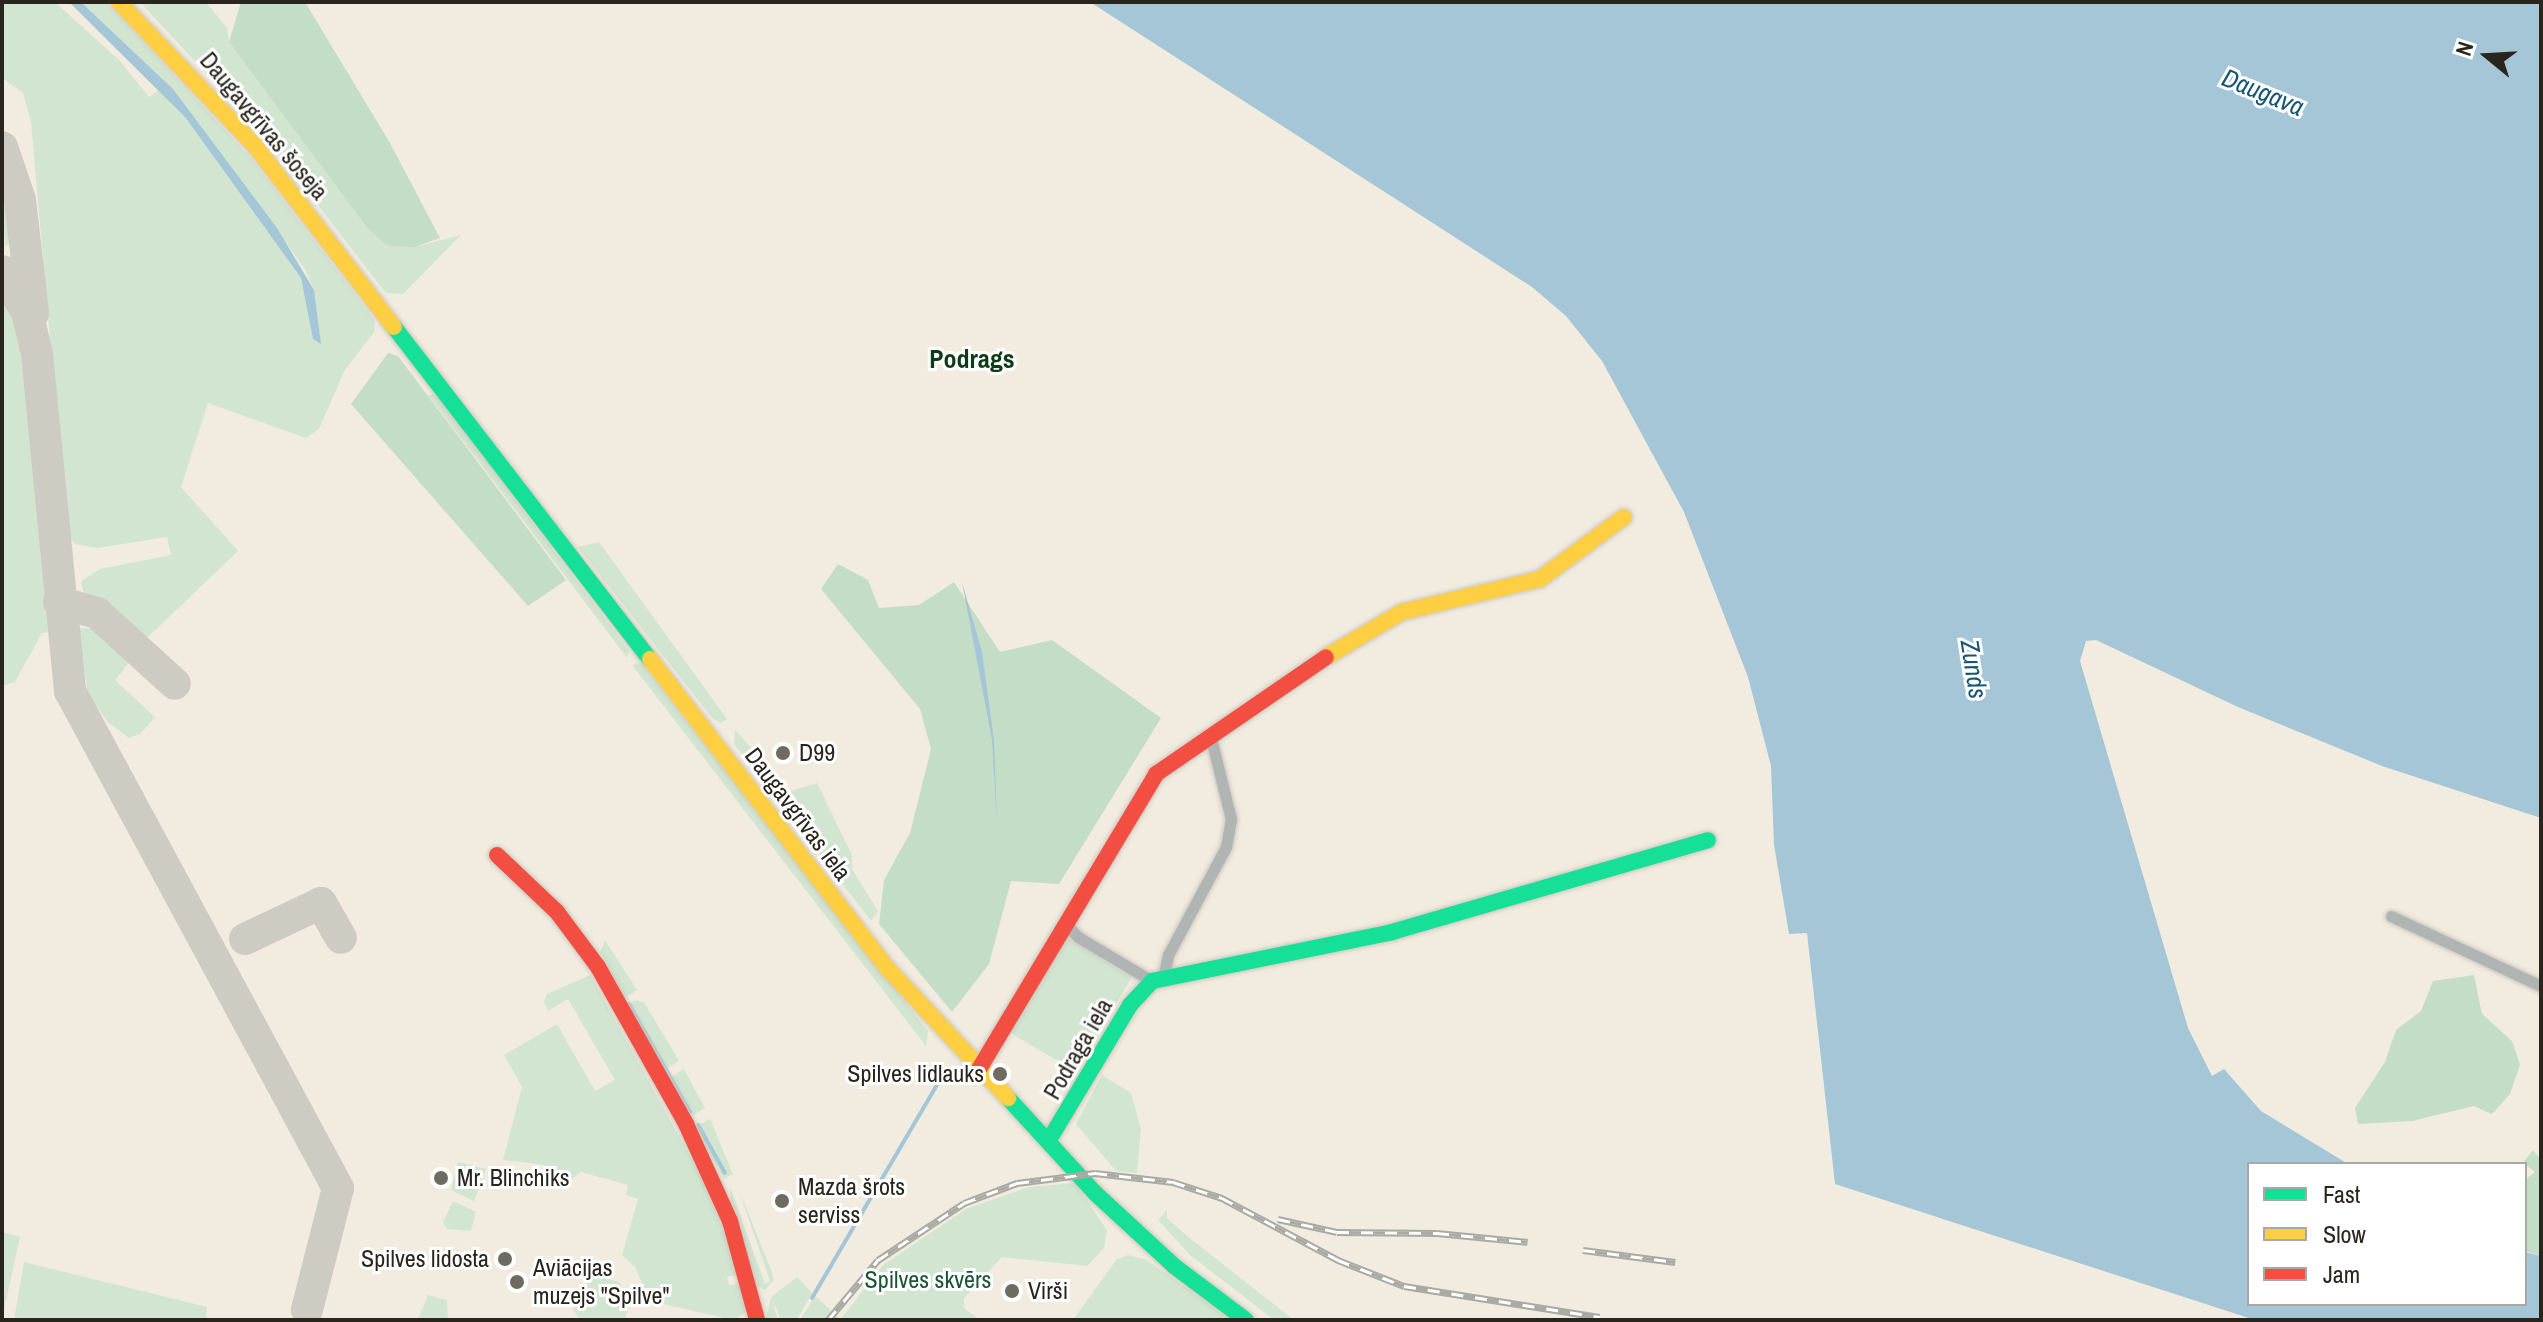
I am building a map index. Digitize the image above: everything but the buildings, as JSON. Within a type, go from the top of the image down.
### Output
[{"type":"street","name":"Daugavgrīvas šoseja","points":[[119,2],[255,146],[365,288]]},
{"type":"street","name":"Daugavgrīvas iela","points":[[365,288],[838,906],[979,1069],[1145,1241],[1246,1320]]},
{"type":"street","points":[[979,1069],[1156,774],[1359,634],[1416,608],[1540,579],[1624,517]]},
{"type":"street","points":[[1158,979],[1226,847],[1231,819],[1211,738]]},
{"type":"street","points":[[1065,923],[1078,937],[1158,979],[1244,965],[1392,932],[1708,840]]},
{"type":"street","points":[[497,855],[557,912],[598,967],[686,1124],[730,1221],[757,1320]]},
{"type":"street","points":[[2391,916],[2541,986]]},
{"type":"street","name":"Podraga iela","points":[[1049,1140],[1130,1005],[1158,979]]},
{"type":"green space","points":[[2,2],[55,2],[120,61],[149,97],[159,90],[185,117],[301,278],[313,338],[314,290],[305,269],[173,89],[81,2],[106,2],[251,158],[374,319],[375,331],[345,370],[319,429],[306,438],[208,403],[181,487],[238,551],[146,639],[83,591],[81,581],[100,569],[171,555],[167,537],[98,548],[75,544],[67,533],[31,122],[23,93],[2,78]]},
{"type":"green space","points":[[140,2],[206,2],[227,28],[229,42],[310,148],[415,247],[461,235],[403,294],[386,293],[263,134]]},
{"type":"green space","points":[[241,2],[305,2],[390,143],[440,238],[415,247],[388,246],[369,230],[229,42]]},
{"type":"green space","points":[[2,172],[14,226],[14,238],[5,247]]},
{"type":"green space","points":[[2,292],[19,323],[26,354],[51,632],[42,633],[15,682],[2,686]]},
{"type":"green space","points":[[388,353],[398,356],[566,580],[528,606],[351,404]]},
{"type":"green space","points":[[436,394],[629,651],[627,658],[428,395]]},
{"type":"green space","points":[[599,542],[727,719],[721,723],[713,719],[578,547]]},
{"type":"green space","points":[[838,564],[868,580],[879,608],[919,605],[954,582],[1000,652],[1052,640],[1161,718],[1059,884],[1011,881],[989,964],[952,1012],[879,924],[884,880],[910,833],[931,749],[920,709],[821,589]]},
{"type":"green space","points":[[77,628],[99,629],[132,659],[115,680],[155,717],[140,734],[129,738],[108,722],[88,695]]},
{"type":"green space","points":[[641,663],[928,1031],[926,1046],[632,665]]},
{"type":"green space","points":[[735,729],[788,792],[817,783],[852,855],[852,869],[878,911],[871,921],[734,744]]},
{"type":"green space","points":[[1066,937],[1132,977],[1076,1072],[1009,1032]]},
{"type":"green space","points":[[605,940],[637,990],[625,998],[600,952]]},
{"type":"green space","points":[[590,975],[706,1185],[741,1274],[727,1277],[729,1285],[740,1284],[748,1311],[733,1320],[650,1301],[635,1267],[622,1255],[638,1199],[626,1195],[628,1185],[581,1172],[572,1179],[543,1171],[544,1165],[503,1160],[522,1087],[504,1055],[557,1024],[595,1091],[615,1080],[568,999],[548,1011],[544,1002],[547,994]]},
{"type":"green space","points":[[2474,975],[2482,1014],[2512,1041],[2520,1065],[2510,1094],[2492,1114],[2474,1106],[2412,1121],[2358,1124],[2355,1108],[2385,1062],[2396,1030],[2421,1011],[2433,981]]},
{"type":"green space","points":[[635,1000],[644,1002],[679,1061],[666,1069],[661,1068],[626,1007]]},
{"type":"green space","points":[[684,1069],[705,1108],[692,1116],[687,1116],[668,1079]]},
{"type":"green space","points":[[1102,1075],[1131,1093],[1141,1129],[1137,1173],[1116,1171],[1076,1124]]},
{"type":"green space","points":[[710,1119],[733,1174],[724,1179],[697,1133],[698,1125]]},
{"type":"green space","points":[[2533,1150],[2541,1160],[2541,1256],[2527,1252],[2527,1178],[2535,1172],[2524,1162]]},
{"type":"green space","points":[[458,1162],[486,1169],[474,1201],[451,1190]]},
{"type":"green space","name":"Spilves skvērs","points":[[1075,1183],[1107,1230],[1104,1248],[1087,1266],[1002,1257],[964,1298],[964,1308],[980,1320],[800,1320],[815,1296],[841,1319],[883,1265],[966,1209],[1029,1187]]},
{"type":"green space","points":[[737,1185],[772,1272],[774,1280],[765,1290],[757,1286],[731,1207],[730,1187],[765,1284],[770,1281]]},
{"type":"green space","points":[[453,1201],[476,1212],[471,1231],[447,1229],[443,1222]]},
{"type":"green space","points":[[1167,1210],[1167,1218],[1187,1236],[1294,1320],[1274,1320],[1190,1255],[1158,1220]]},
{"type":"green space","points":[[2,1232],[20,1237],[2,1319]]},
{"type":"green space","points":[[1128,1255],[1147,1260],[1231,1320],[1073,1320],[1116,1260]]},
{"type":"green space","points":[[24,1262],[207,1307],[206,1320],[14,1320]]},
{"type":"green space","points":[[598,1276],[619,1282],[630,1301],[625,1320],[580,1320],[573,1309],[579,1288]]},
{"type":"green space","points":[[797,1277],[812,1293],[797,1320],[781,1320],[773,1301],[778,1320],[766,1320],[771,1297]]},
{"type":"green space","points":[[428,1295],[447,1300],[448,1320],[418,1320]]},
{"type":"water","points":[[69,2],[81,2],[173,89],[277,228],[314,290],[321,344],[313,339],[301,278],[185,117]]},
{"type":"water","points":[[1090,2],[2541,2],[2541,818],[2382,766],[2238,707],[2096,640],[2086,641],[2080,661],[2188,1028],[2212,1076],[2224,1069],[2261,1111],[2345,1162],[2247,1162],[2247,1306],[2527,1306],[2527,1252],[2541,1256],[2541,1320],[2255,1320],[1835,1184],[1807,933],[1789,934],[1774,845],[1771,766],[1748,677],[1684,512],[1602,361],[1566,316],[1532,287]]},
{"type":"water","points":[[962,582],[982,652],[994,740],[997,821],[992,740]]},
{"type":"waterway","points":[[629,1004],[690,1112]]},
{"type":"waterway","points":[[812,1298],[942,1076]]},
{"type":"waterway","points":[[698,1125],[725,1173]]},
{"type":"taxiway","points":[[2,147],[20,200],[33,313]]},
{"type":"taxiway","points":[[2,271],[27,312],[37,354],[70,691],[338,1188],[307,1310]]},
{"type":"taxiway","points":[[59,602],[97,613],[175,684]]},
{"type":"taxiway","points":[[245,939],[321,903],[341,938]]},
{"type":"railway","points":[[828,1320],[878,1260],[964,1203],[1017,1183],[1095,1173],[1173,1182],[1222,1198],[1338,1260],[1404,1286],[1600,1317]]},
{"type":"railway","points":[[1278,1219],[1337,1232],[1437,1233],[1528,1242]]},
{"type":"railway","points":[[1583,1250],[1675,1262]]},
{"type":"traffic: fast","points":[[394,327],[650,659]]},
{"type":"traffic: fast","points":[[1049,1140],[1130,1005],[1152,981],[1392,932],[1708,840]]},
{"type":"traffic: fast","points":[[1008,1098],[1095,1193],[1174,1266],[1246,1320]]},
{"type":"traffic: slow","points":[[119,2],[255,146],[394,327]]},
{"type":"traffic: slow","points":[[1326,657],[1402,612],[1540,579],[1624,517]]},
{"type":"traffic: slow","points":[[650,659],[889,970],[1008,1098]]},
{"type":"traffic: jam","points":[[979,1069],[1156,774],[1326,657]]},
{"type":"traffic: jam","points":[[497,855],[557,912],[598,967],[686,1124],[730,1221],[757,1320]]},
{"type":"place","name":"D99","points":[[783,753]]},
{"type":"place","name":"Spilves lidlauks","points":[[1000,1074]]},
{"type":"place","name":"Mr. Blinchiks","points":[[441,1178]]},
{"type":"place","name":"Mazda šrots serviss","points":[[782,1201]]},
{"type":"place","name":"Spilves lidosta","points":[[505,1259]]},
{"type":"place","name":"Aviācijas muzejs \"Spilve\"","points":[[517,1282]]},
{"type":"place","name":"Virši","points":[[1012,1291]]},
{"type":"district","name":"Podrags","points":[[972,359]]},
{"type":"water label","name":"Daugava","points":[[2263,92]]},
{"type":"water label","name":"Zunds","points":[[1974,669]]}]
